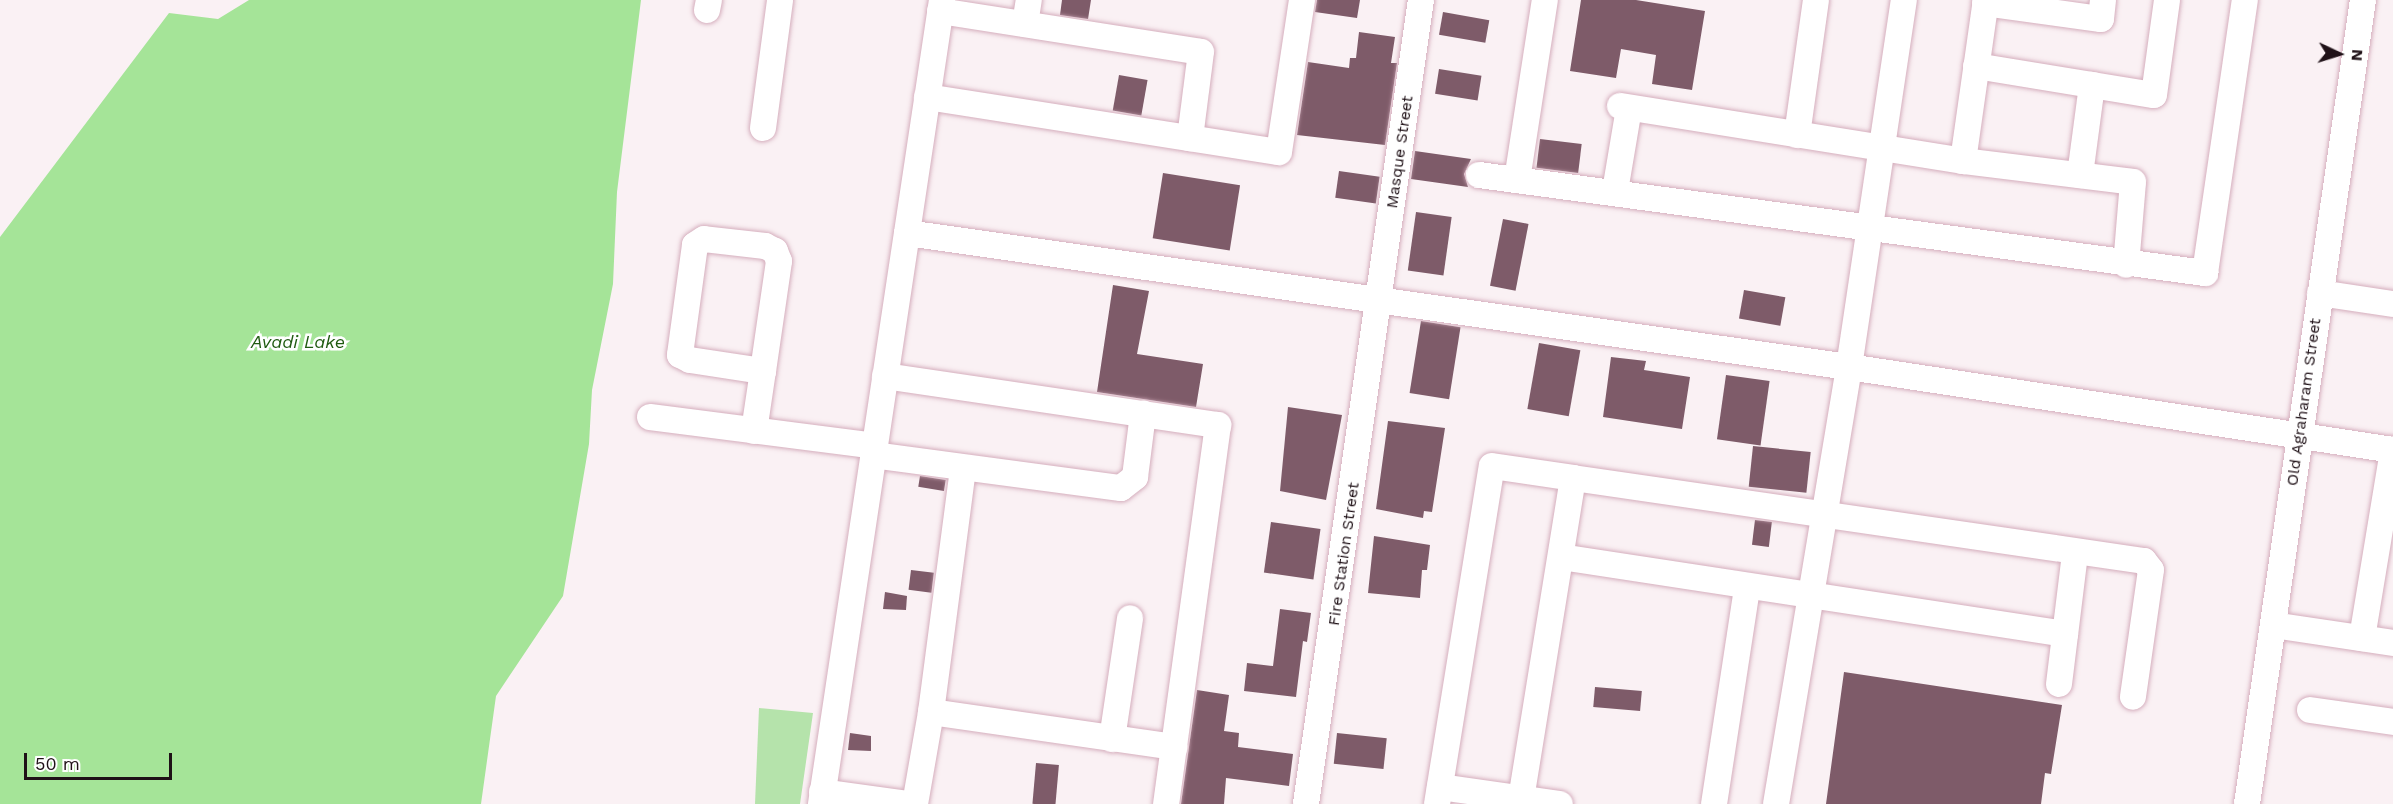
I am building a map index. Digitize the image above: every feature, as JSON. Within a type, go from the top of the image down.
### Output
[{"type":"street","points":[[764,128],[780,0]]},
{"type":"street","points":[[927,97],[1280,152],[1302,0]]},
{"type":"street","name":"Masque Street","points":[[1379,303],[1421,0]]},
{"type":"street","points":[[1517,180],[1545,0]]},
{"type":"street","points":[[1797,135],[1816,0]]},
{"type":"street","points":[[1776,804],[1849,367],[1904,0]]},
{"type":"street","points":[[1963,161],[1985,2],[2027,5],[2101,19],[2103,0]]},
{"type":"street","points":[[1976,66],[2154,95],[2167,0]]},
{"type":"street","points":[[1479,175],[1615,191],[2126,266],[2205,273],[2245,0]]},
{"type":"street","name":"Old Agraharam Street","points":[[2247,804],[2363,0]]},
{"type":"street","points":[[907,804],[822,798],[941,6],[1027,12],[1201,51],[1190,138]]},
{"type":"street","points":[[2080,175],[2092,86]]},
{"type":"street","points":[[1615,191],[1624,107],[1963,161],[2133,182],[2126,266]]},
{"type":"street","points":[[907,233],[1379,303],[1849,367],[2393,450],[2384,560],[2362,638]]},
{"type":"street","points":[[754,431],[763,371],[778,261],[775,251],[765,246],[704,239],[695,244],[680,355],[763,371]]},
{"type":"street","points":[[2320,293],[2393,304]]},
{"type":"street","name":"Fire Station Street","points":[[1306,804],[1379,303]]},
{"type":"street","points":[[885,376],[1218,425],[1166,804]]},
{"type":"street","points":[[650,417],[874,450],[963,468],[1121,488],[1135,477],[1143,414]]},
{"type":"street","points":[[1560,804],[1438,796],[1492,466],[1824,517],[2144,561],[2151,570],[2133,697]]},
{"type":"street","points":[[915,804],[931,712],[963,468]]},
{"type":"street","points":[[1520,801],[1574,478]]},
{"type":"street","points":[[2059,684],[2075,553]]},
{"type":"street","points":[[1561,557],[1811,598],[2065,634]]},
{"type":"street","points":[[1714,804],[1747,588]]},
{"type":"street","points":[[1112,739],[1130,618]]},
{"type":"street","points":[[2272,625],[2393,643]]},
{"type":"street","points":[[2310,710],[2393,722]]},
{"type":"street","points":[[931,712],[1174,747]]},
{"type":"shaded area","points":[[759,708],[813,713],[800,804],[755,804]]},
{"type":"water","name":"Avadi Lake","points":[[249,0],[641,0],[617,192],[613,284],[592,390],[589,444],[563,596],[496,696],[481,804],[0,804],[0,237],[169,13],[218,19]]},
{"type":"building","points":[[1062,0],[1091,0],[1088,19],[1060,15]]},
{"type":"building","points":[[1317,0],[1360,0],[1357,18],[1315,12]]},
{"type":"building","points":[[1581,0],[1636,0],[1705,11],[1692,90],[1652,84],[1656,55],[1621,49],[1616,78],[1570,71]]},
{"type":"building","points":[[1443,12],[1489,20],[1485,43],[1439,35]]},
{"type":"building","points":[[1359,32],[1395,37],[1391,63],[1397,63],[1385,145],[1297,135],[1308,62],[1349,68],[1350,58],[1356,58]]},
{"type":"building","points":[[1439,69],[1481,76],[1478,100],[1435,94]]},
{"type":"building","points":[[1119,75],[1148,80],[1141,115],[1113,110]]},
{"type":"building","points":[[1540,139],[1582,144],[1578,173],[1536,168]]},
{"type":"building","points":[[1415,151],[1471,159],[1464,174],[1468,187],[1411,179]]},
{"type":"building","points":[[1339,171],[1380,177],[1376,203],[1335,198]]},
{"type":"building","points":[[1163,173],[1240,185],[1230,250],[1153,238]]},
{"type":"building","points":[[1416,212],[1452,217],[1443,275],[1408,270]]},
{"type":"building","points":[[1503,219],[1529,224],[1516,291],[1490,286]]},
{"type":"building","points":[[1113,285],[1149,291],[1137,354],[1203,364],[1196,407],[1097,392]]},
{"type":"building","points":[[1744,290],[1785,297],[1780,326],[1739,319]]},
{"type":"building","points":[[1421,321],[1461,327],[1449,399],[1410,393]]},
{"type":"building","points":[[1539,343],[1580,350],[1569,416],[1527,409]]},
{"type":"building","points":[[1611,357],[1646,361],[1644,370],[1690,377],[1682,429],[1603,417]]},
{"type":"building","points":[[1726,375],[1770,381],[1761,445],[1717,439]]},
{"type":"building","points":[[1288,407],[1342,415],[1326,500],[1280,491]]},
{"type":"building","points":[[1388,421],[1445,428],[1432,512],[1424,511],[1423,518],[1376,509]]},
{"type":"building","points":[[1753,446],[1811,452],[1806,493],[1749,487]]},
{"type":"building","points":[[920,476],[946,480],[944,491],[918,487]]},
{"type":"building","points":[[1755,520],[1772,522],[1769,547],[1752,545]]},
{"type":"building","points":[[1271,522],[1321,529],[1313,579],[1264,573]]},
{"type":"building","points":[[1374,536],[1430,545],[1427,570],[1422,570],[1420,598],[1368,593]]},
{"type":"building","points":[[911,570],[934,573],[931,593],[909,590]]},
{"type":"building","points":[[885,592],[907,596],[906,610],[883,609]]},
{"type":"building","points":[[1280,609],[1311,613],[1307,642],[1303,641],[1296,697],[1244,691],[1247,663],[1273,666]]},
{"type":"building","points":[[1844,672],[2062,705],[2051,774],[2045,773],[2041,804],[1826,804]]},
{"type":"building","points":[[1595,687],[1642,691],[1640,711],[1593,707]]},
{"type":"building","points":[[1197,690],[1229,695],[1224,731],[1239,733],[1238,747],[1293,754],[1289,786],[1226,778],[1224,804],[1181,804]]},
{"type":"building","points":[[850,733],[871,736],[871,751],[848,750]]},
{"type":"building","points":[[1337,733],[1387,738],[1383,769],[1334,764]]},
{"type":"building","points":[[1036,763],[1059,765],[1056,804],[1032,804]]}]
